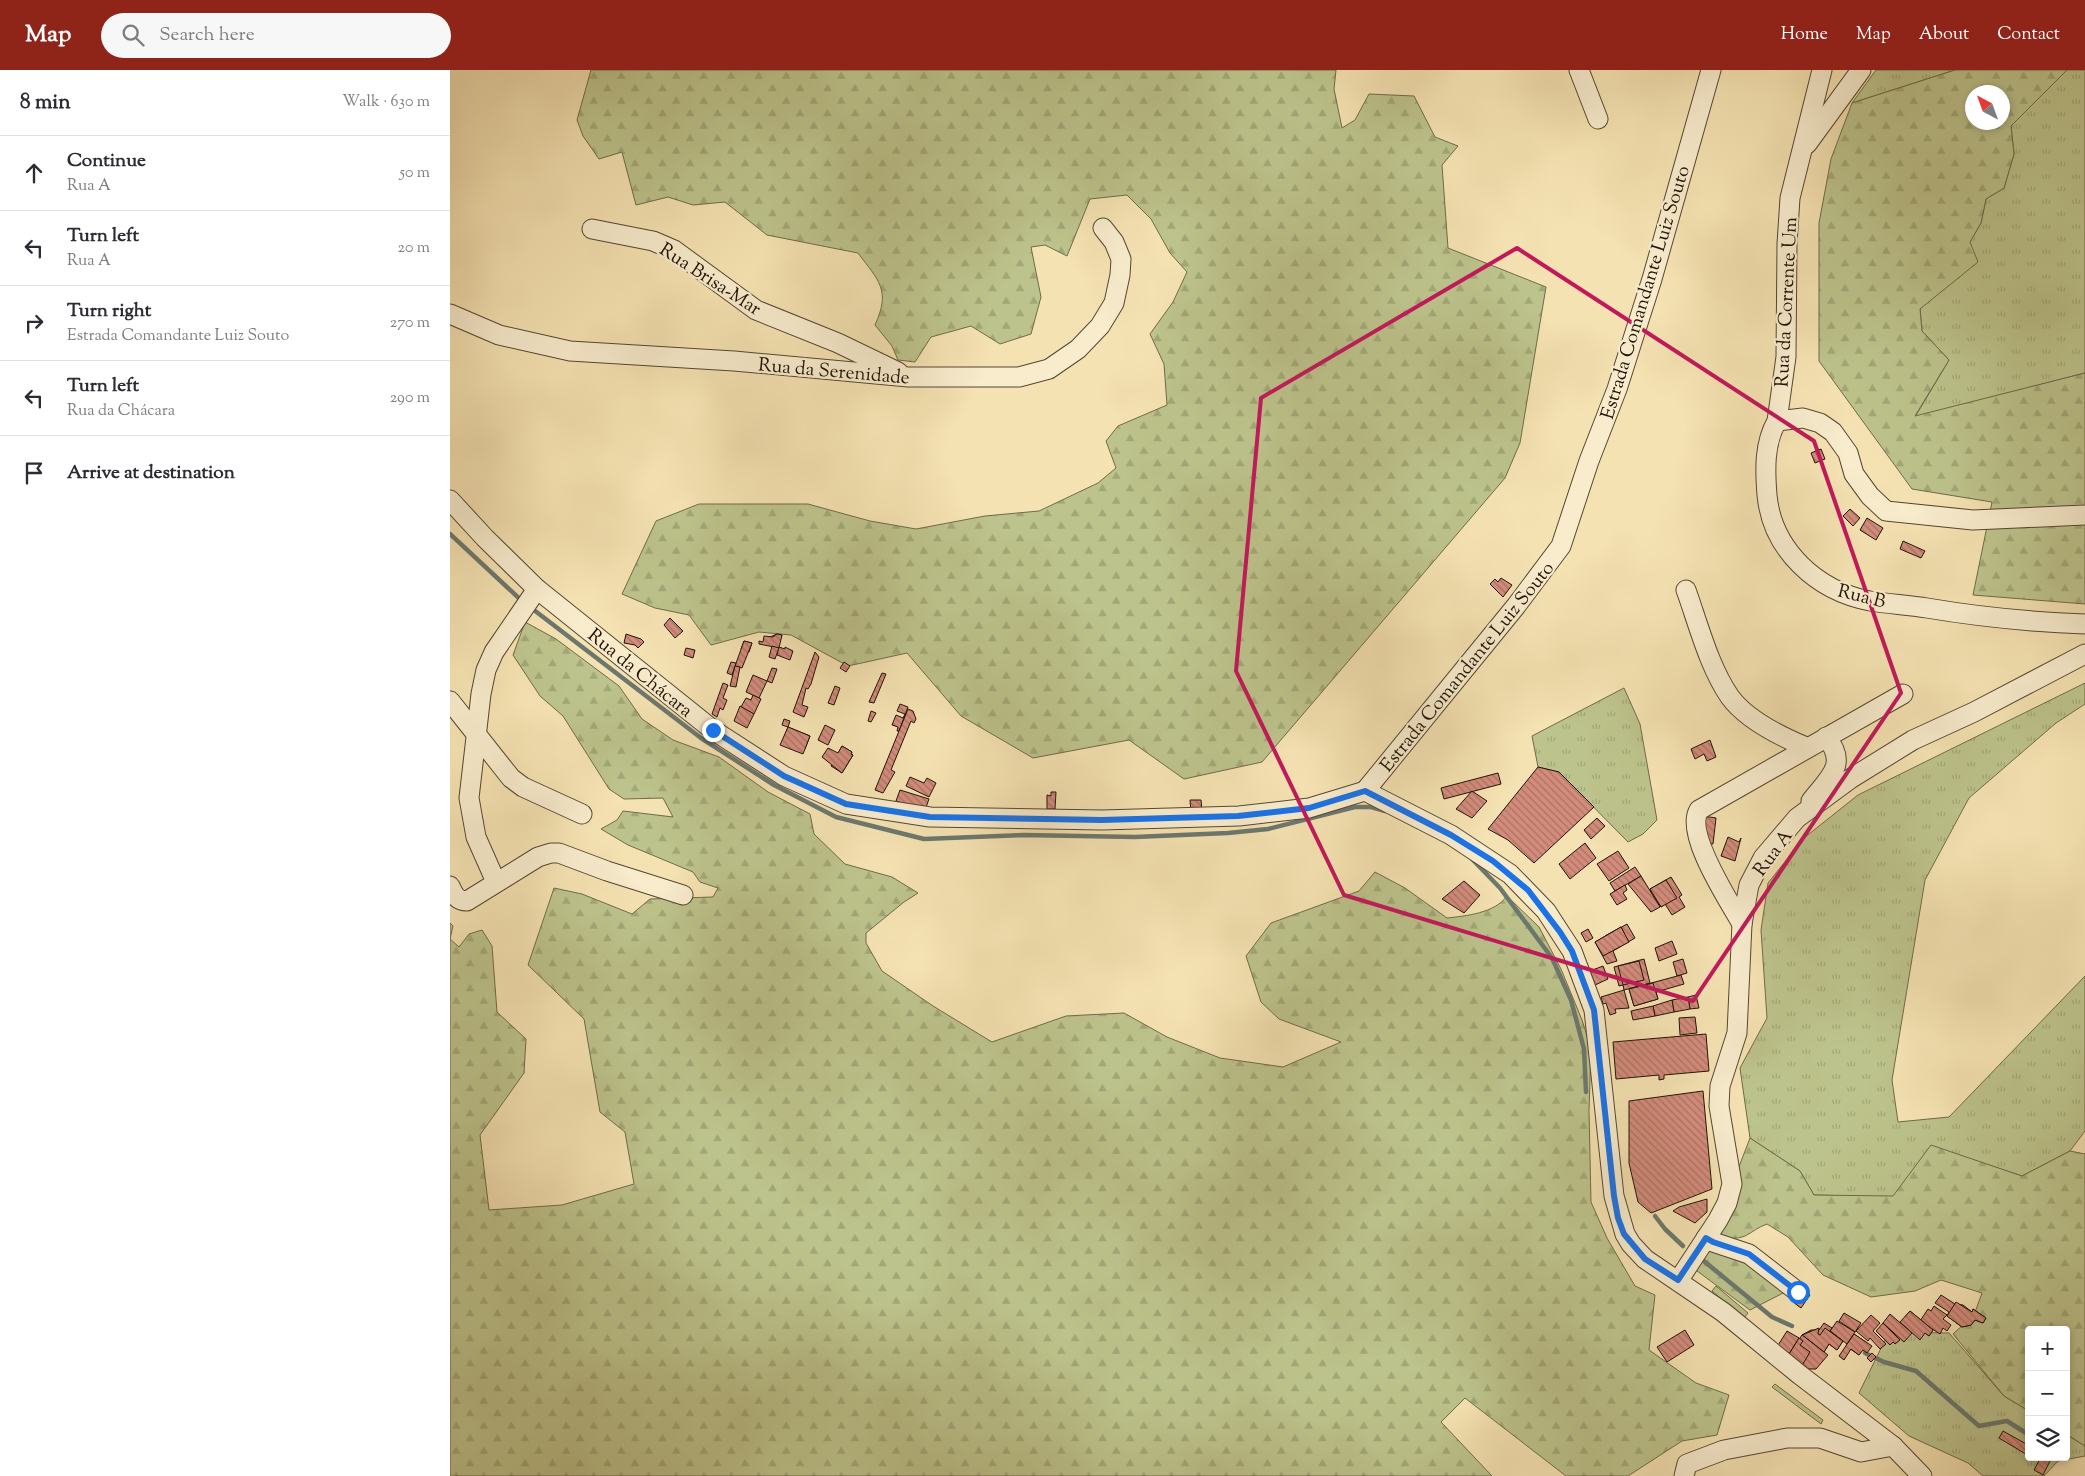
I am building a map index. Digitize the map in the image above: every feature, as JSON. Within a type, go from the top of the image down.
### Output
[{"type":"street","points":[[1579,70],[1598,119]]},
{"type":"street","name":"Estrada Comandante Luiz Souto","points":[[1711,70],[1649,288],[1617,389],[1561,546],[1516,606],[1365,791],[1451,835],[1493,861],[1528,890],[1572,951],[1594,1010],[1614,1196],[1618,1218],[1624,1234],[1645,1259],[1723,1312],[1800,1375],[1893,1446],[1922,1476]]},
{"type":"street","name":"Rua da Corrente Um","points":[[1777,421],[1786,357],[1787,244],[1790,198],[1822,70]]},
{"type":"street","points":[[1799,156],[1860,70]]},
{"type":"street","name":"Rua da Serenidade","points":[[450,314],[499,335],[570,351],[734,360],[908,377],[1019,377],[1049,369],[1078,349],[1100,326],[1114,303],[1120,275],[1121,259],[1114,242],[1103,228]]},
{"type":"street","name":"Rua Brisa-Mar","points":[[592,229],[633,235],[667,247],[756,310],[838,343],[908,377]]},
{"type":"street","points":[[1777,421],[1803,418],[1820,423],[1833,432],[1848,453],[1854,474],[1870,496],[1886,511],[1973,520],[2085,515]]},
{"type":"street","name":"Rua B","points":[[1777,421],[1772,429],[1767,452],[1766,478],[1769,512],[1776,530],[1788,550],[1808,573],[1832,588],[1870,601],[1904,604],[2006,620],[2085,624]]},
{"type":"street","name":"Rua da Chácara","points":[[450,500],[484,538],[537,589],[713,730],[784,776],[846,804],[930,817],[1102,820],[1238,816],[1309,808],[1365,791]]},
{"type":"street","points":[[496,882],[482,854],[471,817],[469,798],[478,736],[481,694],[486,670],[494,652],[537,589]]},
{"type":"street","points":[[1686,590],[1711,658],[1730,697],[1752,717],[1780,736],[1806,747]]},
{"type":"street","name":"Rua A","points":[[1678,1280],[1727,1203],[1732,1184],[1719,1106],[1720,1086],[1737,1033],[1742,924],[1749,885],[1763,858],[1797,818],[1850,779],[1913,740],[1974,712],[2085,654]]},
{"type":"street","points":[[1742,924],[1696,835],[1695,816],[1699,810],[1806,747],[1903,694]]},
{"type":"street","points":[[450,701],[511,778],[523,787],[582,814]]},
{"type":"street","points":[[1797,818],[1836,764],[1838,755],[1826,737]]},
{"type":"street","points":[[450,886],[460,901],[467,901],[538,857],[550,853],[559,853],[607,872],[683,895]]},
{"type":"street","points":[[1706,1238],[1749,1254],[1798,1292]]},
{"type":"street","points":[[1685,1470],[1724,1450],[1805,1436],[1820,1438],[1861,1452],[1893,1446]]},
{"type":"highlighted area","points":[[1517,248],[1814,441],[1901,693],[1693,1001],[1344,895],[1236,671],[1261,398]]},
{"type":"green space","points":[[591,70],[1336,70],[1334,89],[1342,128],[1355,120],[1369,94],[1414,96],[1435,137],[1458,146],[1442,165],[1448,248],[1546,287],[1520,443],[1505,478],[1262,762],[1184,779],[1129,740],[1033,758],[961,716],[907,653],[848,666],[791,635],[759,632],[711,645],[689,615],[655,608],[622,594],[656,521],[699,504],[808,504],[870,521],[916,529],[985,516],[1039,511],[1098,483],[1116,468],[1106,441],[1118,426],[1167,405],[1164,364],[1150,334],[1173,302],[1187,272],[1170,253],[1151,219],[1127,195],[1090,199],[1067,256],[1045,245],[1031,247],[1041,297],[1031,334],[1000,344],[971,326],[931,337],[915,362],[898,360],[892,346],[875,325],[880,313],[882,294],[877,279],[858,253],[767,235],[725,202],[693,205],[668,197],[636,205],[622,152],[599,159],[583,136],[577,120]]},
{"type":"green space","points":[[1876,70],[1955,70],[1852,103]]},
{"type":"green space","points":[[1955,70],[2067,70],[2011,126],[2014,154],[2004,188],[1986,199],[1981,223],[1970,242],[1978,262],[1920,309],[1922,331],[1949,360],[1915,416],[2085,373],[2085,604],[1973,595],[1992,502],[1912,489],[1819,361],[1819,223],[1831,159],[1852,103]]},
{"type":"green space","points":[[2067,70],[2085,70],[2085,373],[1915,417],[1949,360],[1922,331],[1920,309],[1970,242],[1981,223],[1986,199],[2004,188],[2014,154],[2011,126]]},
{"type":"green space","points":[[525,622],[556,639],[619,686],[642,719],[673,740],[719,757],[768,792],[810,814],[814,834],[845,864],[892,877],[918,893],[866,933],[866,943],[882,971],[933,1006],[992,1042],[1066,1016],[1124,1013],[1167,1037],[1220,1058],[1283,1067],[1341,1042],[1279,1019],[1261,1002],[1246,956],[1271,923],[1359,891],[1375,872],[1405,888],[1447,918],[1480,913],[1502,902],[1507,896],[1539,927],[1561,969],[1582,1020],[1591,1048],[1589,1111],[1591,1202],[1607,1238],[1635,1286],[1655,1295],[1649,1350],[1696,1383],[1729,1395],[1717,1435],[1682,1441],[1628,1476],[1566,1476],[1465,1398],[1441,1422],[1492,1476],[450,1476],[450,939],[459,947],[469,934],[482,930],[492,946],[497,1012],[526,1039],[524,1073],[480,1135],[489,1210],[562,1205],[634,1184],[625,1132],[600,1112],[584,1019],[528,965],[554,888],[582,894],[632,914],[650,899],[713,897],[718,888],[700,882],[693,872],[628,845],[601,829],[617,820],[623,811],[673,817],[663,798],[624,799],[609,789],[563,716],[540,696],[513,655]]},
{"type":"green space","points":[[2085,683],[2085,704],[2056,723],[1969,798],[1925,880],[1892,1080],[1898,1122],[1949,1117],[2085,976],[2085,1131],[2070,1151],[2022,1176],[1931,1146],[1893,1197],[1814,1195],[1800,1171],[1750,1138],[1740,1068],[1767,1018],[1761,930],[1768,883],[1804,838],[1858,795]]},
{"type":"green space","points":[[1624,688],[1640,724],[1657,820],[1643,834],[1628,842],[1559,772],[1538,767],[1532,736]]},
{"type":"green space","points":[[450,923],[453,926],[450,939]]},
{"type":"green space","points":[[1750,1138],[1800,1171],[1814,1195],[1893,1196],[1931,1145],[2022,1176],[2070,1151],[2085,1154],[2085,1446],[2070,1437],[2070,1326],[2025,1326],[2025,1409],[2004,1396],[1953,1334],[1974,1315],[1982,1293],[1941,1280],[1915,1291],[1871,1297],[1823,1275],[1788,1237],[1767,1224],[1745,1236],[1737,1238],[1712,1237]]},
{"type":"green space","points":[[1706,1249],[1747,1264],[1787,1291],[1750,1310],[1693,1268]]},
{"type":"green space","points":[[1716,1286],[1748,1313],[1744,1318],[1712,1291]]},
{"type":"green space","points":[[1889,1332],[1949,1333],[2004,1396],[2025,1409],[2025,1461],[2058,1461],[2044,1476],[1983,1476],[1968,1463],[1909,1436],[1859,1393]]},
{"type":"green space","points":[[1775,1384],[1823,1420],[1821,1424],[1772,1387]]},
{"type":"green space","points":[[2070,1437],[2085,1446],[2085,1456],[2070,1459]]},
{"type":"building","points":[[1821,449],[1825,459],[1815,463],[1811,453]]},
{"type":"building","points":[[1850,509],[1860,518],[1853,526],[1843,516]]},
{"type":"building","points":[[1867,518],[1883,528],[1876,540],[1860,530]]},
{"type":"building","points":[[1903,541],[1925,551],[1921,558],[1900,549]]},
{"type":"building","points":[[1501,578],[1512,585],[1503,597],[1490,584],[1495,579],[1498,582]]},
{"type":"building","points":[[670,618],[683,631],[675,638],[664,625]]},
{"type":"building","points":[[626,634],[641,639],[644,642],[638,648],[635,645],[624,643]]},
{"type":"building","points":[[777,634],[782,635],[780,641],[769,641],[770,637]]},
{"type":"building","points":[[777,634],[782,635],[779,648],[759,644],[759,641],[763,642],[764,636],[773,637]]},
{"type":"building","points":[[744,641],[752,643],[749,652],[741,649]]},
{"type":"building","points":[[744,641],[752,643],[742,668],[735,666]]},
{"type":"building","points":[[772,646],[779,648],[775,659],[769,657]]},
{"type":"building","points":[[779,647],[785,649],[785,647],[793,651],[790,660],[777,655]]},
{"type":"building","points":[[686,648],[695,650],[693,658],[684,655]]},
{"type":"building","points":[[815,652],[819,657],[811,684],[808,689],[806,688],[802,705],[808,707],[804,717],[793,712]]},
{"type":"building","points":[[731,662],[736,663],[732,675],[727,673]]},
{"type":"building","points":[[844,662],[850,666],[846,672],[840,668]]},
{"type":"building","points":[[735,666],[740,667],[736,687],[730,686]]},
{"type":"building","points":[[772,668],[777,669],[772,683],[767,681]]},
{"type":"building","points":[[882,673],[886,674],[874,703],[869,702]]},
{"type":"building","points":[[753,675],[767,681],[759,698],[746,692]]},
{"type":"building","points":[[723,683],[728,685],[723,698],[727,700],[723,710],[720,708],[717,717],[712,714]]},
{"type":"building","points":[[835,686],[840,688],[834,705],[828,703]]},
{"type":"building","points":[[753,695],[761,699],[754,714],[741,707],[746,698],[751,700]]},
{"type":"building","points":[[900,704],[908,707],[899,731],[897,731],[898,727],[892,725],[896,715],[903,718],[905,714],[897,711]]},
{"type":"building","points":[[740,706],[754,714],[747,728],[734,721]]},
{"type":"building","points":[[908,709],[913,711],[916,719],[914,723],[911,721],[891,770],[895,772],[883,793],[875,790]]},
{"type":"building","points":[[871,711],[876,713],[871,722],[868,721]]},
{"type":"building","points":[[784,719],[790,721],[788,727],[782,725]]},
{"type":"building","points":[[825,725],[835,730],[828,745],[818,740]]},
{"type":"building","points":[[788,727],[810,736],[805,749],[783,740]]},
{"type":"building","points":[[788,727],[810,736],[803,754],[780,745]]},
{"type":"building","points":[[1710,740],[1716,757],[1707,761],[1704,754],[1695,759],[1691,749]]},
{"type":"building","points":[[842,746],[852,752],[851,754],[853,755],[842,773],[831,766]]},
{"type":"building","points":[[842,746],[852,752],[851,754],[853,755],[842,773],[822,757],[828,748],[838,753]]},
{"type":"building","points":[[1538,767],[1559,772],[1594,807],[1534,863],[1508,840],[1488,829]]},
{"type":"building","points":[[1498,773],[1501,784],[1444,799],[1441,788]]},
{"type":"building","points":[[910,777],[924,783],[927,778],[936,783],[929,797],[906,786]]},
{"type":"building","points":[[900,790],[929,799],[925,810],[896,801]]},
{"type":"building","points":[[1472,791],[1487,801],[1472,818],[1456,809]]},
{"type":"building","points":[[1051,792],[1056,792],[1055,809],[1047,809],[1047,795],[1051,796]]},
{"type":"building","points":[[1190,800],[1201,800],[1202,811],[1191,812]]},
{"type":"building","points":[[1703,816],[1716,818],[1713,844],[1700,843]]},
{"type":"building","points":[[1597,818],[1605,826],[1591,839],[1584,830]]},
{"type":"building","points":[[1728,837],[1739,842],[1741,838],[1735,861],[1721,856]]},
{"type":"building","points":[[1585,843],[1596,858],[1570,879],[1559,864]]},
{"type":"building","points":[[1618,851],[1629,868],[1609,881],[1597,864]]},
{"type":"building","points":[[1635,867],[1641,876],[1615,891],[1610,883]]},
{"type":"building","points":[[1641,876],[1660,907],[1651,912],[1628,884]]},
{"type":"building","points":[[1671,877],[1682,895],[1679,897],[1685,907],[1672,915],[1665,904],[1661,907],[1650,889]]},
{"type":"building","points":[[1666,880],[1677,898],[1661,907],[1650,889]]},
{"type":"building","points":[[1464,881],[1480,895],[1464,913],[1442,899]]},
{"type":"building","points":[[1625,885],[1627,890],[1623,893],[1627,899],[1617,905],[1610,894]]},
{"type":"building","points":[[1627,924],[1635,938],[1613,951],[1617,961],[1607,964],[1595,942]]},
{"type":"building","points":[[1621,927],[1624,933],[1608,942],[1605,936]]},
{"type":"building","points":[[1621,927],[1629,942],[1603,956],[1595,942]]},
{"type":"building","points":[[1588,929],[1593,938],[1586,942],[1581,933]]},
{"type":"building","points":[[1672,941],[1677,954],[1659,961],[1655,948]]},
{"type":"building","points":[[1644,959],[1650,983],[1624,990],[1623,985],[1619,986],[1614,967]]},
{"type":"building","points":[[1683,959],[1687,973],[1677,976],[1673,962]]},
{"type":"building","points":[[1639,961],[1644,980],[1623,985],[1618,966]]},
{"type":"building","points":[[1603,966],[1608,979],[1595,985],[1590,971]]},
{"type":"building","points":[[1681,975],[1684,984],[1656,992],[1658,999],[1634,1006],[1629,989]]},
{"type":"building","points":[[1653,983],[1658,999],[1634,1006],[1629,989]]},
{"type":"building","points":[[1624,990],[1629,1008],[1615,1009],[1616,1013],[1610,1015],[1606,1003],[1603,1004],[1601,997]]},
{"type":"building","points":[[1696,995],[1699,1008],[1690,1009],[1688,997]]},
{"type":"building","points":[[1688,997],[1690,1009],[1674,1012],[1672,1000]]},
{"type":"building","points":[[1672,1000],[1674,1012],[1655,1016],[1653,1006]]},
{"type":"building","points":[[1653,1006],[1655,1016],[1633,1020],[1631,1011]]},
{"type":"building","points":[[1695,1017],[1697,1033],[1680,1035],[1679,1018]]},
{"type":"building","points":[[1706,1034],[1709,1071],[1664,1075],[1664,1079],[1659,1080],[1659,1075],[1616,1079],[1613,1042]]},
{"type":"building","points":[[1703,1091],[1712,1189],[1651,1213],[1638,1202],[1629,1163],[1629,1101]]},
{"type":"building","points":[[1707,1199],[1707,1212],[1695,1223],[1673,1211],[1679,1207]]},
{"type":"building","points":[[1802,1289],[1810,1295],[1801,1308],[1793,1302]]},
{"type":"building","points":[[1941,1295],[1955,1304],[1963,1305],[1972,1312],[1973,1309],[1986,1318],[1983,1323],[1975,1320],[1971,1325],[1962,1327],[1947,1316],[1949,1312],[1935,1303]]},
{"type":"building","points":[[1956,1302],[1972,1312],[1973,1309],[1986,1318],[1983,1323],[1975,1320],[1971,1325],[1962,1327],[1947,1316]]},
{"type":"building","points":[[1934,1306],[1947,1315],[1943,1319],[1951,1325],[1947,1331],[1943,1328],[1940,1334],[1920,1321],[1928,1309],[1931,1311]]},
{"type":"building","points":[[1910,1311],[1933,1330],[1929,1336],[1905,1317]]},
{"type":"building","points":[[1910,1311],[1933,1330],[1929,1336],[1925,1333],[1920,1340],[1900,1322]]},
{"type":"building","points":[[1844,1313],[1861,1323],[1855,1332],[1839,1321]]},
{"type":"building","points":[[1890,1314],[1912,1333],[1904,1342],[1883,1323]]},
{"type":"building","points":[[1871,1315],[1880,1323],[1873,1331],[1886,1344],[1880,1349],[1870,1338],[1868,1341],[1856,1331]]},
{"type":"building","points":[[1837,1321],[1855,1332],[1847,1344],[1830,1331]]},
{"type":"building","points":[[1824,1323],[1832,1328],[1830,1331],[1843,1341],[1837,1350],[1829,1344],[1824,1352],[1802,1335],[1811,1330],[1819,1330]]},
{"type":"building","points":[[1883,1323],[1900,1340],[1895,1344],[1893,1342],[1890,1345],[1876,1331]]},
{"type":"building","points":[[1819,1328],[1818,1334],[1820,1335],[1825,1328],[1843,1341],[1837,1350],[1829,1344],[1824,1352],[1802,1335]]},
{"type":"building","points":[[1685,1330],[1694,1345],[1667,1362],[1657,1347]]},
{"type":"building","points":[[1787,1331],[1799,1338],[1786,1359],[1775,1350]]},
{"type":"building","points":[[1854,1334],[1867,1343],[1859,1355],[1846,1346]]},
{"type":"building","points":[[1854,1334],[1872,1346],[1867,1353],[1863,1350],[1859,1355],[1851,1349],[1844,1360],[1839,1356]]},
{"type":"building","points":[[1802,1335],[1828,1355],[1816,1369],[1801,1369],[1786,1359]]},
{"type":"building","points":[[1799,1338],[1803,1341],[1800,1345],[1810,1352],[1800,1369],[1786,1359]]},
{"type":"building","points":[[1872,1353],[1876,1357],[1871,1362],[1867,1358]]},
{"type":"building","points":[[2003,1431],[2025,1443],[2025,1454],[1999,1438]]},
{"type":"building","points":[[2039,1461],[2050,1461],[2043,1475],[2034,1470]]},
{"type":"waterway","points":[[450,534],[522,601]]},
{"type":"waterway","points":[[530,607],[701,738],[774,785],[836,817],[924,839],[1024,835],[1135,837],[1228,833],[1268,829],[1355,807],[1371,807],[1385,811]]},
{"type":"waterway","points":[[1472,859],[1500,888],[1552,958],[1571,1000],[1584,1049],[1586,1092]]},
{"type":"waterway","points":[[1655,1216],[1665,1229],[1683,1246]]},
{"type":"waterway","points":[[1699,1257],[1772,1317],[1792,1326]]},
{"type":"waterway","points":[[1865,1353],[1884,1362],[1916,1371],[1979,1426],[2007,1421],[2025,1432]]},
{"type":"route","points":[[713,730],[784,776],[846,804],[880,810],[930,817],[968,819],[1102,820],[1238,816],[1309,808],[1365,791],[1451,835],[1493,861],[1528,890],[1546,911],[1572,951],[1594,1010],[1614,1196],[1618,1218],[1624,1234],[1631,1244],[1645,1259],[1678,1280],[1706,1238],[1749,1254],[1798,1292]]}]
